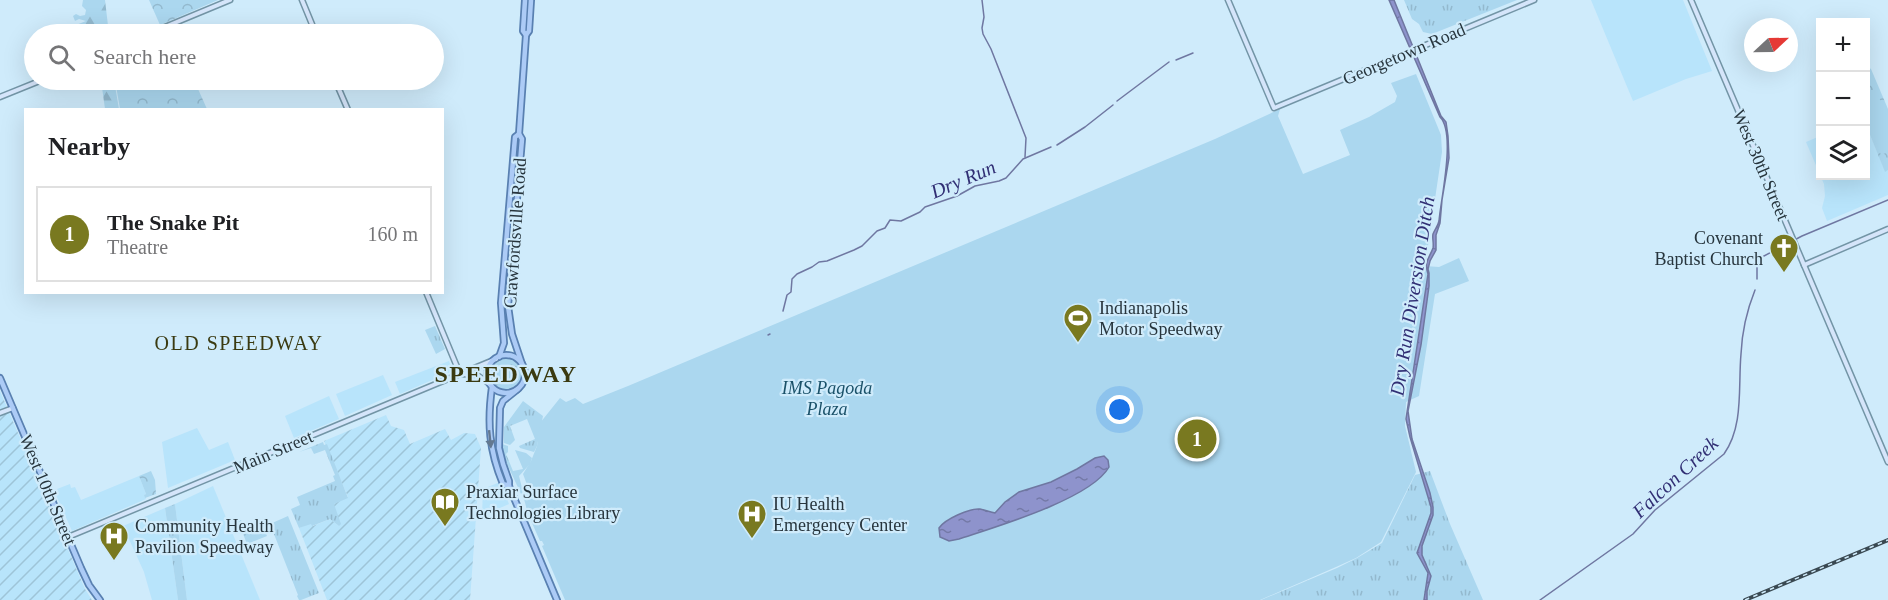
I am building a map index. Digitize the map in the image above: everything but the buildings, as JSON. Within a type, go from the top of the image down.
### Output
[{"type":"main road","points":[[172,24],[230,0]]},
{"type":"main road","points":[[302,0],[312,24]]},
{"type":"main road","name":"Crawfordsville Road","points":[[525,0],[523,31],[526,35]]},
{"type":"main road","name":"Crawfordsville Road","points":[[523,367],[512,334],[508,306],[522,139],[519,134],[526,35],[529,31],[531,0]]},
{"type":"main road","name":"Georgetown Road","points":[[1228,0],[1274,108],[1534,0]]},
{"type":"main road","name":"West 30th Street","points":[[1690,0],[1888,462]]},
{"type":"main road","points":[[0,97],[24,87]]},
{"type":"main road","points":[[339,90],[347,108]]},
{"type":"main road","name":"Crawfordsville Road","points":[[497,358],[504,343],[501,303],[515,137],[519,134]]},
{"type":"main road","points":[[1804,265],[1888,229]]},
{"type":"main road","points":[[427,294],[460,374],[477,375],[503,393],[518,389]]},
{"type":"main road","points":[[508,486],[503,484],[491,448],[489,422],[491,386],[488,378],[488,370],[497,358],[507,356],[514,358],[523,367],[524,380],[518,389],[503,401],[499,410],[499,448],[502,465],[509,482],[508,486],[557,600]]},
{"type":"main road","name":"Main Street","points":[[68,537],[497,358]]},
{"type":"main road","name":"West 10th Street","points":[[0,378],[85,578],[100,600]]},
{"type":"main road","points":[[0,413],[13,408]]},
{"type":"shaded area","points":[[1591,0],[1683,0],[1712,71],[1633,101]]},
{"type":"shaded area","points":[[1870,135],[1885,171],[1888,170],[1888,195],[1827,221],[1822,208],[1825,196],[1822,180],[1870,180]]},
{"type":"shaded area","points":[[1816,138],[1816,166],[1806,142]]},
{"type":"shaded area","points":[[449,361],[453,371],[400,394],[395,382]]},
{"type":"shaded area","points":[[383,375],[392,395],[345,416],[336,394]]},
{"type":"shaded area","points":[[0,391],[85,589],[92,600],[0,600]]},
{"type":"shaded area","points":[[329,396],[339,419],[294,438],[285,416]]},
{"type":"shaded area","points":[[386,415],[391,426],[404,430],[410,444],[445,429],[451,440],[464,433],[475,434],[481,448],[470,600],[327,600],[299,528],[311,523],[313,526],[330,519],[339,526],[333,504],[348,497],[324,441]]},
{"type":"shaded area","points":[[197,428],[209,450],[228,442],[235,460],[168,488],[162,442]]},
{"type":"shaded area","points":[[139,476],[146,499],[72,531],[56,495],[59,493],[57,489],[70,484],[71,488],[75,487],[81,500]]},
{"type":"shaded area","points":[[500,482],[509,504],[482,516],[483,489]]},
{"type":"shaded area","points":[[213,486],[260,600],[187,600],[175,504]]},
{"type":"shaded area","points":[[165,508],[178,600],[152,600],[144,572],[123,526]]},
{"type":"green space","points":[[83,0],[105,0],[108,24],[78,24],[86,21],[79,19],[75,21],[73,16],[85,15],[86,10],[82,6]]},
{"type":"green space","points":[[149,0],[218,0],[162,24],[160,24]]},
{"type":"green space","points":[[1404,0],[1517,0],[1432,34],[1423,32],[1419,24],[1412,19]]},
{"type":"green space","points":[[1870,68],[1888,109],[1888,170],[1885,172],[1870,135]]},
{"type":"green space","name":"Indianapolis Motor Speedway","points":[[1416,74],[1441,135],[1442,152],[1425,266],[1439,267],[1459,258],[1469,281],[1435,294],[1419,396],[1406,402],[1405,426],[1416,472],[1381,542],[1356,558],[1260,600],[565,600],[542,546],[544,545],[528,514],[524,499],[529,490],[523,474],[537,446],[540,423],[560,398],[566,402],[575,398],[583,404],[628,386],[1215,139],[1280,109],[1278,116],[1303,174],[1350,155],[1340,130],[1395,102],[1397,96],[1391,83]]},
{"type":"green space","points":[[102,90],[116,90],[119,108],[105,108]]},
{"type":"green space","points":[[117,90],[198,90],[207,108],[120,108]]},
{"type":"green space","points":[[1878,95],[1888,118],[1888,152],[1881,155],[1870,128],[1870,98]]},
{"type":"green space","points":[[435,326],[445,349],[436,354],[425,330]]},
{"type":"green space","points":[[506,356],[519,361],[524,374],[519,387],[506,392],[493,387],[488,374],[493,361]]},
{"type":"green space","points":[[523,401],[543,416],[534,452],[519,446],[535,439],[527,419],[510,426],[515,440],[510,445],[504,443],[504,427]]},
{"type":"green space","points":[[323,442],[324,445],[327,444],[348,498],[334,504],[341,524],[339,526],[330,519],[299,528],[291,509],[300,505],[297,497],[335,481],[333,476],[335,475],[325,450],[314,454],[311,448],[299,452]]},
{"type":"green space","points":[[502,444],[508,446],[506,454],[513,471],[523,469],[515,450],[526,453],[532,458],[530,464],[519,476],[523,492],[521,494],[502,453]]},
{"type":"green space","points":[[151,471],[155,480],[156,494],[145,498],[146,494],[139,476]]},
{"type":"green space","points":[[1430,471],[1483,600],[1261,600],[1337,568],[1382,543],[1415,475]]},
{"type":"green space","points":[[175,504],[187,600],[178,600],[165,508]]},
{"type":"green space","points":[[288,516],[319,593],[301,600],[297,596],[270,524]]},
{"type":"green space","points":[[241,520],[247,533],[263,526],[267,536],[247,544],[238,521]]},
{"type":"water","points":[[1389,0],[1394,0],[1441,116],[1446,122],[1448,136],[1449,158],[1440,223],[1436,235],[1436,250],[1428,269],[1429,286],[1421,345],[1408,411],[1412,439],[1433,507],[1433,515],[1422,546],[1422,555],[1431,576],[1427,600],[1424,600],[1428,573],[1417,553],[1431,507],[1406,419],[1428,274],[1427,263],[1433,248],[1433,234],[1439,221],[1447,137],[1445,125]]},
{"type":"water","points":[[1104,456],[1108,460],[1109,467],[1099,479],[1063,501],[959,539],[949,541],[940,537],[939,528],[958,515],[976,509],[995,513],[1019,492],[1051,482],[1095,458]]},
{"type":"waterway","name":"Dry Run","points":[[982,0],[983,34],[1026,138],[1025,157]]},
{"type":"waterway","points":[[1176,60],[1193,53]]},
{"type":"waterway","points":[[1117,101],[1169,62]]},
{"type":"waterway","points":[[1057,145],[1113,105]]},
{"type":"waterway","name":"Dry Run","points":[[783,311],[787,295],[791,292],[792,279],[797,274],[819,262],[827,261],[862,246],[877,231],[885,228],[890,220],[901,221],[925,207],[957,196],[975,186],[1006,178],[1023,159],[1051,147]]},
{"type":"waterway","name":"Falcon Creek","points":[[1757,279],[1757,262],[1762,257],[1802,236],[1888,200]]},
{"type":"waterway","name":"Falcon Creek","points":[[1540,600],[1633,534],[1655,510],[1724,454],[1735,431],[1739,406],[1742,338],[1755,290]]},
{"type":"railway","points":[[1745,600],[1888,540]]},
{"type":"place","name":"Covenant Baptist Church","points":[[1784,274]]},
{"type":"place","name":"Indianapolis Motor Speedway","points":[[1078,344]]},
{"type":"place","name":"The Snake Pit","points":[[1197,439]]},
{"type":"place","name":"Praxiar Surface Technologies Library","points":[[445,528]]},
{"type":"place","name":"IU Health Emergency Center","points":[[752,540]]},
{"type":"place","name":"Community Health Pavilion Speedway","points":[[114,562]]},
{"type":"district","name":"OLD SPEEDWAY","points":[[239,343]]},
{"type":"district","name":"SPEEDWAY","points":[[506,374]]},
{"type":"water label","name":"Dry Run Diversion Ditch","points":[[1412,296]]},
{"type":"park label","name":"IMS Pagoda Plaza","points":[[827,398]]}]
